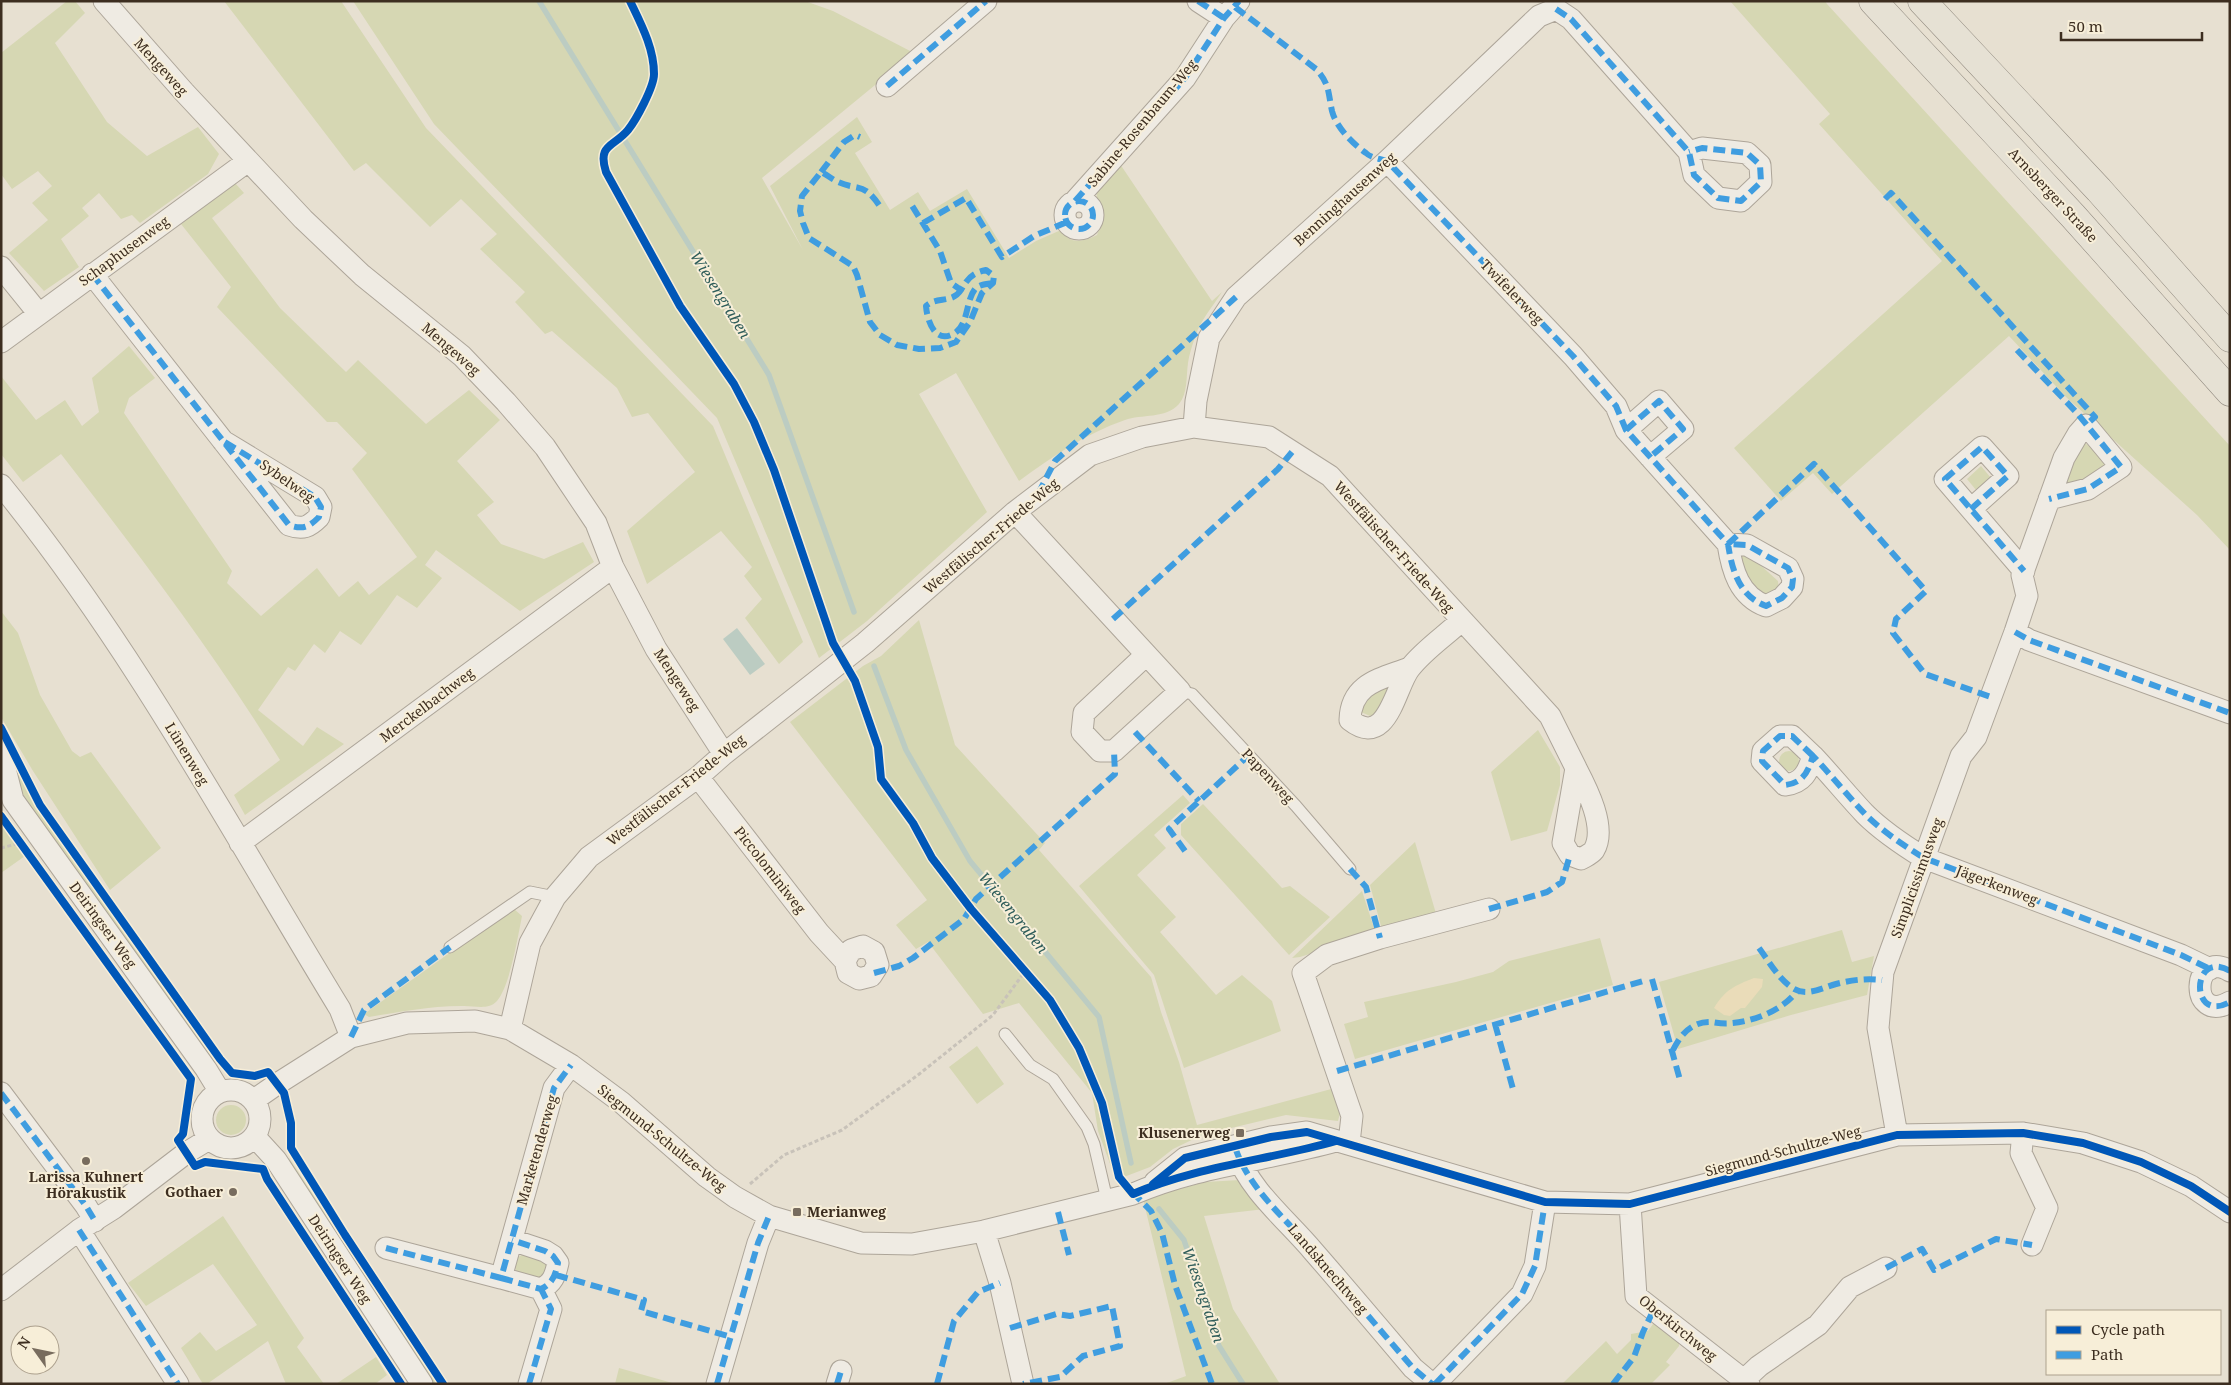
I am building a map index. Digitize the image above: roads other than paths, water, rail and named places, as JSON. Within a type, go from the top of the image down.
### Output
[{"type":"main road","name":"Arnsberger Straße","points":[[1873,1],[2080,223],[2230,392]]},
{"type":"main road","points":[[1922,1],[2099,190],[2230,338]]},
{"type":"street","name":"Mengeweg","points":[[104,1],[128,31],[303,219],[362,275],[462,356],[506,402],[545,447],[596,523],[613,567],[656,649],[724,754]]},
{"type":"street","points":[[887,86],[986,1]]},
{"type":"street","points":[[1198,1],[1224,18]]},
{"type":"street","name":"Sabine-Rosenbaum-Weg","points":[[1075,201],[1185,78],[1224,18],[1239,1]]},
{"type":"street","name":"Benninghausenweg","points":[[1194,427],[1196,401],[1209,338],[1236,297],[1387,161],[1539,16],[1557,5],[1689,152]]},
{"type":"street","name":"Schaphusenweg","points":[[1,342],[248,161]]},
{"type":"street","name":"Twifelerweg","points":[[1387,161],[1573,356],[1616,406],[1626,430],[1728,544]]},
{"type":"street","points":[[1,267],[39,314]]},
{"type":"street","name":"Sybelweg","points":[[92,274],[223,441],[289,524],[299,529],[310,526],[320,518],[320,507],[315,497],[223,441]]},
{"type":"street","points":[[1626,430],[1659,401],[1683,429],[1650,457]]},
{"type":"street","name":"Westfälischer-Friede-Weg","points":[[510,1030],[530,943],[555,897],[589,857],[698,777],[724,754],[865,644],[1015,512],[1090,455],[1142,437],[1194,427],[1269,437],[1330,476],[1550,716],[1576,768]]},
{"type":"street","name":"Lünenweg","points":[[1,485],[98,615],[170,725],[340,1009],[352,1037]]},
{"type":"street","name":"Simplicissimusweg","points":[[1897,1135],[1878,1028],[1883,972],[1961,756],[1976,736],[2015,632],[2027,596],[2022,575],[2049,499]]},
{"type":"street","points":[[1970,509],[2024,571]]},
{"type":"street","name":"Papenweg","points":[[1015,512],[1180,691]]},
{"type":"street","name":"Merckelbachweg","points":[[240,843],[613,567]]},
{"type":"street","points":[[1409,668],[1461,621]]},
{"type":"street","points":[[2015,632],[2030,640],[2230,713]]},
{"type":"street","points":[[1146,655],[1084,713],[1082,732],[1100,751],[1114,751],[1180,691]]},
{"type":"street","name":"Deiringser Weg","points":[[1,753],[13,800],[206,1069],[220,1092]]},
{"type":"street","name":"Jägerkenweg","points":[[1813,756],[1833,776],[1865,814],[1900,844],[1924,858],[2220,970]]},
{"type":"street","name":"Piccolominiweg","points":[[698,777],[818,933],[844,961]]},
{"type":"street","points":[[1342,1142],[1352,1116],[1304,973],[1327,955],[1380,938],[1489,908]]},
{"type":"street","name":"Jägerkenweg","points":[[2220,970],[2200,980],[2200,994],[2211,1005],[2221,1006],[2230,1002]]},
{"type":"street","name":"Siegmund-Schultze-Weg","points":[[254,1100],[352,1037],[406,1023],[475,1021],[510,1030],[571,1065],[621,1102],[707,1177],[735,1197],[770,1216],[861,1243],[912,1244],[984,1231],[1133,1194],[1150,1187],[1185,1158],[1238,1155],[1307,1132],[1545,1202],[1630,1204],[1897,1135],[2022,1133],[2083,1143],[2141,1162],[2191,1186],[2230,1212]]},
{"type":"street","name":"Marketenderweg","points":[[501,1278],[554,1088],[571,1065]]},
{"type":"street","points":[[232,1090],[244,1092],[254,1100],[260,1112],[260,1125],[255,1137],[245,1145],[233,1148],[220,1146],[209,1139],[203,1126],[202,1112],[209,1100],[220,1092],[232,1090]]},
{"type":"street","points":[[1,1093],[86,1206],[87,1225],[178,1384]]},
{"type":"street","points":[[2022,1133],[2021,1152],[2047,1208],[2032,1245]]},
{"type":"street","name":"Deiringser Weg","points":[[255,1137],[276,1160],[422,1384]]},
{"type":"street","points":[[1,1290],[186,1153],[209,1139]]},
{"type":"street","name":"Landsknechtweg","points":[[1238,1155],[1254,1185],[1413,1368],[1433,1384],[1522,1294],[1536,1266],[1545,1202]]},
{"type":"street","name":"Oberkirchweg","points":[[1630,1204],[1636,1296],[1747,1382],[1759,1366],[1818,1325],[1850,1287],[1886,1268]]},
{"type":"street","points":[[717,1384],[758,1243],[770,1216]]},
{"type":"street","points":[[984,1231],[1000,1283],[1023,1384]]},
{"type":"street","points":[[386,1248],[541,1289],[550,1284],[558,1263],[553,1256],[545,1251],[512,1240]]},
{"type":"street","points":[[529,1384],[551,1309],[541,1289]]},
{"type":"lane","name":"Papenweg","points":[[1180,691],[1192,694],[1296,806],[1350,869]]},
{"type":"lane","points":[[450,947],[530,892],[555,897]]},
{"type":"lane","points":[[1005,1034],[1030,1065],[1053,1079],[1087,1126],[1094,1144],[1108,1200]]},
{"type":"waterway","name":"Wiesengraben","points":[[539,1],[769,375],[854,612]]},
{"type":"waterway","name":"Wiesengraben","points":[[874,666],[906,750],[970,861],[1099,1017],[1131,1163]]},
{"type":"waterway","name":"Wiesengraben","points":[[1159,1209],[1184,1240],[1219,1346],[1243,1384]]},
{"type":"place","name":"Klusenerweg","points":[[1240,1133]]},
{"type":"place","name":"Larissa Kuhnert Hörakustik","points":[[86,1161]]},
{"type":"place","name":"Gothaer","points":[[233,1192]]},
{"type":"place","name":"Merianweg","points":[[797,1212]]}]
